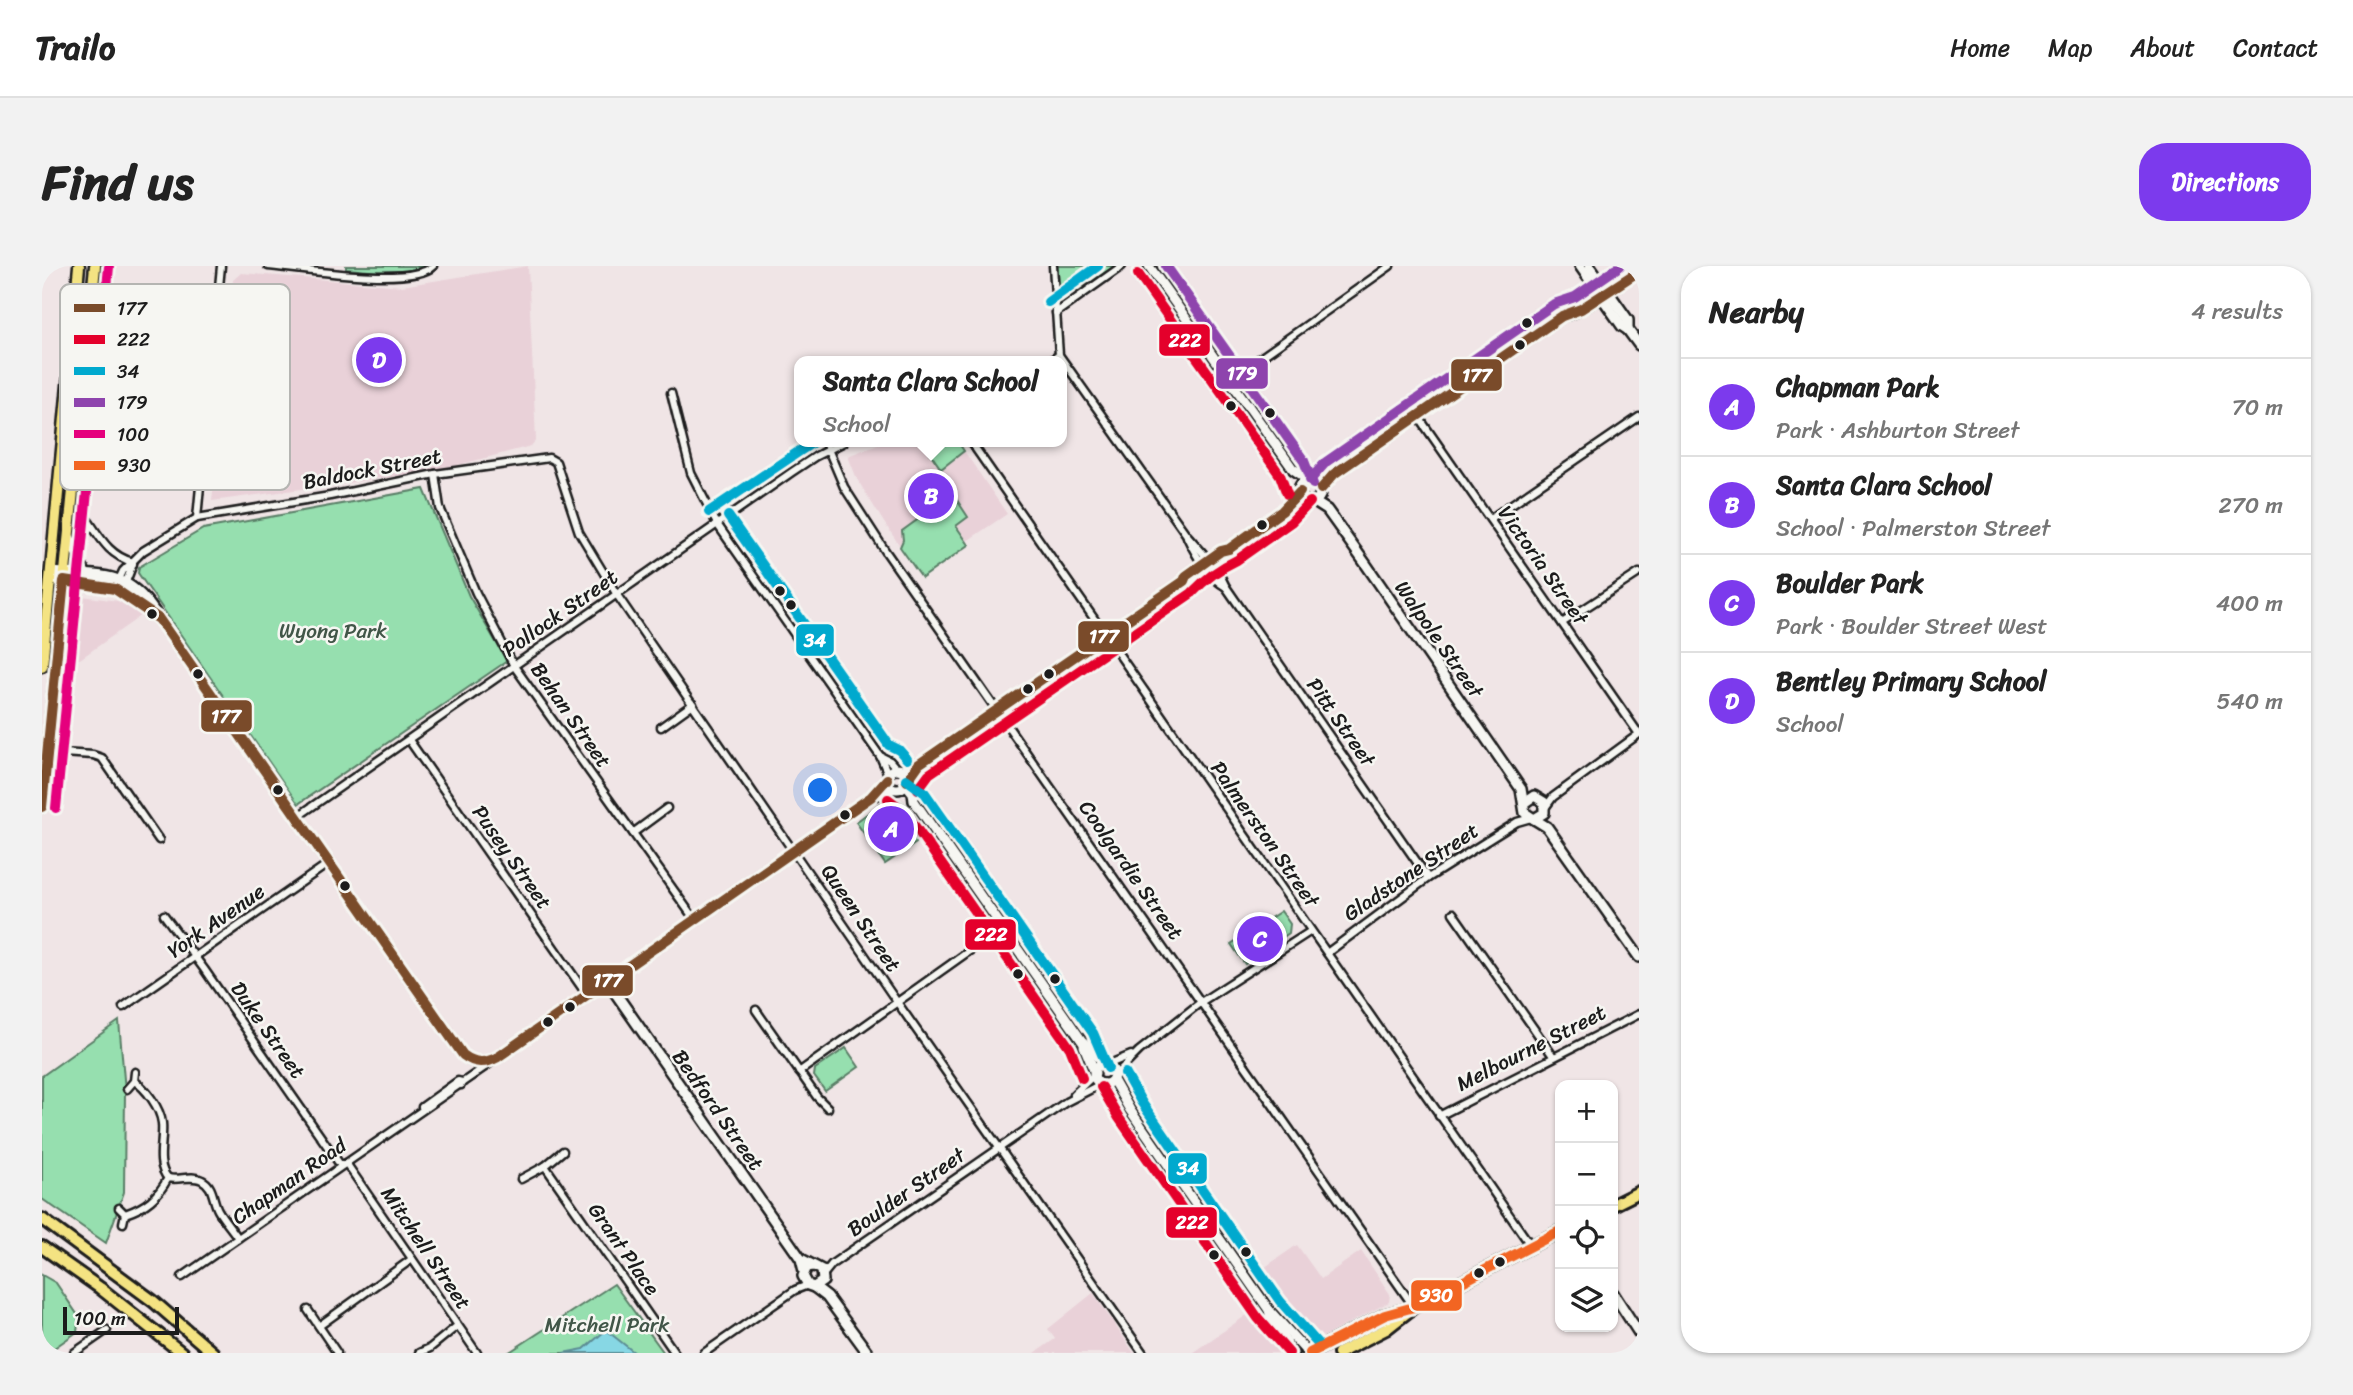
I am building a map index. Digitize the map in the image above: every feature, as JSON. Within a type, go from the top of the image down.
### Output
[{"type":"highway","points":[[1618,1202],[1639,1192]]},
{"type":"highway","points":[[42,1219],[221,1353]]},
{"type":"highway","points":[[1339,1353],[1386,1329],[1414,1307],[1555,1234]]},
{"type":"highway","points":[[42,1247],[100,1288],[182,1353]]},
{"type":"highway","points":[[153,1301],[212,1353]]},
{"type":"highway","points":[[1309,1353],[1385,1315],[1414,1307]]},
{"type":"main road","points":[[77,284],[79,266]]},
{"type":"main road","points":[[93,284],[95,266]]},
{"type":"main road","points":[[42,666],[60,476]]},
{"type":"main road","points":[[42,807],[73,490]]},
{"type":"street","points":[[219,284],[221,266]]},
{"type":"street","points":[[268,266],[387,277],[418,274],[433,266]]},
{"type":"street","points":[[1053,266],[1059,355]]},
{"type":"street","points":[[1056,313],[1122,266]]},
{"type":"street","points":[[1149,266],[1293,469],[1304,496]]},
{"type":"street","points":[[1229,380],[1390,266]]},
{"type":"street","points":[[1580,266],[1602,289]]},
{"type":"street","points":[[1590,266],[1622,326],[1639,345]]},
{"type":"street","points":[[1304,496],[1321,491],[1334,474],[1562,316],[1574,314],[1629,266]]},
{"type":"street","points":[[1602,289],[1639,271]]},
{"type":"street","name":"Pitt Street","points":[[1067,366],[1186,534],[1224,580],[1226,587],[1429,878]]},
{"type":"street","points":[[671,393],[691,474],[717,524],[880,756],[890,761],[894,778],[914,801],[1082,1041],[1113,1069],[1113,1078],[1130,1110],[1269,1310],[1309,1353]]},
{"type":"street","name":"Victoria Street","points":[[1418,416],[1639,734]]},
{"type":"street","points":[[1490,519],[1639,417]]},
{"type":"street","name":"Pollock Street","points":[[297,817],[617,595],[823,447]]},
{"type":"street","name":"Coolgardie Street","points":[[827,447],[844,487],[886,552],[1414,1307]]},
{"type":"street","name":"Palmerston Street","points":[[974,447],[1531,1246]]},
{"type":"street","name":"Baldock Street","points":[[121,586],[123,571],[143,551],[197,518],[330,496],[435,474],[549,458]]},
{"type":"street","name":"Queen Street","points":[[549,458],[556,462],[579,532],[617,595],[1143,1353]]},
{"type":"street","points":[[1293,469],[1318,484],[1321,491]]},
{"type":"street","name":"Behan Street","points":[[435,474],[440,508],[476,593],[514,666],[695,920]]},
{"type":"street","points":[[1304,496],[1303,483],[1334,474]]},
{"type":"street","points":[[197,518],[200,490]]},
{"type":"street","name":"Walpole Street","points":[[1321,491],[1326,510],[1521,789],[1524,806]]},
{"type":"street","name":"Chapman Road","points":[[906,782],[919,764],[1184,580],[1221,551],[1229,549],[1304,496]]},
{"type":"street","name":"Walpole Street","points":[[1304,496],[1326,510]]},
{"type":"street","points":[[88,520],[112,553],[133,562]]},
{"type":"street","points":[[69,536],[85,573]]},
{"type":"street","points":[[64,577],[85,573],[147,599],[463,1055],[471,1061],[482,1063],[498,1057]]},
{"type":"street","points":[[1562,623],[1639,573]]},
{"type":"street","points":[[51,576],[121,586]]},
{"type":"street","points":[[661,727],[693,704]]},
{"type":"street","points":[[1533,818],[1544,811],[1553,797],[1639,734]]},
{"type":"street","name":"Pusey Street","points":[[409,740],[587,995]]},
{"type":"street","points":[[47,752],[102,758],[159,840]]},
{"type":"street","name":"Chapman Road","points":[[182,1277],[416,1113],[461,1086],[498,1057],[871,797],[912,765],[919,764]]},
{"type":"street","points":[[894,778],[906,782],[913,793],[914,801]]},
{"type":"street","name":"Walpole Street","points":[[1521,789],[1537,797]]},
{"type":"street","points":[[1517,822],[1524,806],[1537,797],[1553,797]]},
{"type":"street","points":[[1537,797],[1544,811],[1547,827]]},
{"type":"street","points":[[1524,806],[1533,818],[1547,827],[1639,957]]},
{"type":"street","points":[[633,834],[667,808]]},
{"type":"street","name":"Gladstone Street","points":[[1326,953],[1429,878],[1517,822],[1533,818]]},
{"type":"street","name":"York Avenue","points":[[122,1007],[330,863]]},
{"type":"street","points":[[1452,913],[1553,1056]]},
{"type":"street","name":"Duke Street","points":[[164,915],[344,1164]]},
{"type":"street","points":[[799,1072],[1003,927]]},
{"type":"street","points":[[1066,1102],[1113,1078],[1139,1051],[1202,1002],[1311,931]]},
{"type":"street","name":"Bedford Street","points":[[607,981],[801,1259],[814,1273]]},
{"type":"street","points":[[756,1010],[828,1108]]},
{"type":"street","name":"Melbourne Street","points":[[1439,1116],[1639,1014]]},
{"type":"street","points":[[1082,1041],[1094,1074],[1130,1110]]},
{"type":"street","points":[[1066,1102],[1097,1068],[1139,1051]]},
{"type":"street","points":[[127,1089],[134,1081],[135,1072]]},
{"type":"street","points":[[134,1081],[144,1089],[160,1115],[162,1167],[168,1178],[175,1180],[188,1177],[202,1180],[211,1189],[218,1210],[239,1237]]},
{"type":"street","name":"Boulder Street","points":[[814,1273],[832,1264],[1066,1102]]},
{"type":"street","points":[[521,1179],[545,1166],[563,1151]]},
{"type":"street","name":"Mitchell Street","points":[[344,1164],[477,1353]]},
{"type":"street","name":"Grant Place","points":[[545,1166],[675,1353]]},
{"type":"street","points":[[125,1214],[137,1210],[158,1196],[168,1178]]},
{"type":"street","points":[[119,1208],[125,1214]]},
{"type":"street","points":[[123,1223],[125,1214]]},
{"type":"street","points":[[319,1326],[412,1259]]},
{"type":"street","points":[[811,1286],[814,1273]]},
{"type":"street","points":[[811,1286],[814,1273]]},
{"type":"street","points":[[704,1353],[795,1290],[814,1273]]},
{"type":"street","points":[[814,1273],[827,1297],[868,1353]]},
{"type":"street","points":[[795,1290],[811,1286],[827,1297]]},
{"type":"street","points":[[1618,1300],[1637,1328]]},
{"type":"street","points":[[308,1310],[337,1353]]},
{"type":"street","points":[[1269,1310],[1272,1321],[1293,1353]]},
{"type":"street","points":[[419,1353],[430,1348],[457,1326]]},
{"type":"street","points":[[74,1353],[107,1330]]},
{"type":"shaded area","points":[[528,266],[536,440],[531,446],[435,471],[212,501],[213,490],[290,490],[290,284],[233,284],[233,280],[241,273],[402,286]]},
{"type":"shaded area","points":[[870,447],[961,447],[1007,514],[967,541],[969,545],[922,578],[857,479],[848,456]]},
{"type":"shaded area","points":[[82,596],[118,601],[142,615],[80,659],[67,659],[72,599]]},
{"type":"shaded area","points":[[1297,1245],[1321,1279],[1361,1251],[1390,1294],[1389,1302],[1317,1340],[1307,1339],[1258,1272]]},
{"type":"shaded area","points":[[1093,1293],[1134,1353],[1035,1353],[1055,1339],[1048,1329]]},
{"type":"shaded area","points":[[1254,1310],[1282,1349],[1281,1353],[1192,1353]]},
{"type":"green space","points":[[346,266],[426,266],[386,272],[346,269]]},
{"type":"green space","points":[[1057,266],[1115,266],[1069,295],[1060,290]]},
{"type":"green space","points":[[939,447],[961,447],[964,451],[941,469],[930,453]]},
{"type":"green space","name":"Wyong Park","points":[[424,489],[469,596],[507,661],[298,804],[138,573],[139,567],[203,529]]},
{"type":"green space","points":[[953,494],[968,517],[956,526],[969,545],[922,578],[900,547],[903,540],[902,531]]},
{"type":"green space","points":[[892,798],[901,802],[925,837],[885,864],[856,822]]},
{"type":"green space","points":[[1281,911],[1290,924],[1289,933],[1245,964],[1231,944]]},
{"type":"green space","points":[[119,1021],[125,1091],[124,1192],[106,1243],[42,1199],[42,1076]]},
{"type":"green space","points":[[846,1048],[859,1067],[825,1091],[814,1076],[815,1069]]},
{"type":"green space","points":[[42,1275],[56,1283],[79,1317],[77,1332],[47,1353],[42,1353]]},
{"type":"green space","name":"Mitchell Park","points":[[614,1284],[664,1353],[508,1353]]},
{"type":"water","points":[[606,1330],[635,1353],[563,1353],[584,1349]]},
{"type":"transit line","name":"34","points":[[1048,302],[1098,266]]},
{"type":"transit line","name":"179","points":[[1166,266],[1304,461],[1313,484]]},
{"type":"transit line","name":"179","points":[[1310,480],[1326,462],[1554,304],[1575,297],[1620,266]]},
{"type":"transit line","name":"100","points":[[107,284],[109,267]]},
{"type":"transit line","name":"177","points":[[1321,489],[1334,474],[1562,316],[1581,309],[1639,271]]},
{"type":"transit line","name":"222","points":[[1138,274],[1280,475],[1287,494]]},
{"type":"transit line","name":"34","points":[[709,512],[806,447]]},
{"type":"transit line","name":"100","points":[[56,808],[87,490]]},
{"type":"transit line","name":"177","points":[[907,781],[919,764],[1184,581],[1186,576],[1221,551],[1229,549],[1282,511],[1300,492]]},
{"type":"transit line","name":"222","points":[[918,789],[929,774],[1192,593],[1213,574],[1291,522],[1310,502]]},
{"type":"transit line","name":"34","points":[[728,516],[889,745],[899,750],[907,759]]},
{"type":"transit line","name":"177","points":[[42,807],[64,581],[115,589],[159,619],[463,1055],[480,1062],[498,1057],[871,797],[887,779]]},
{"type":"transit line","name":"34","points":[[906,779],[925,793],[1093,1033],[1108,1068]]},
{"type":"transit line","name":"222","points":[[888,799],[905,812],[1070,1048],[1082,1078]]},
{"type":"transit line","name":"34","points":[[1125,1073],[1142,1103],[1280,1301],[1318,1344]]},
{"type":"transit line","name":"222","points":[[1101,1087],[1119,1118],[1258,1318],[1289,1353]]},
{"type":"transit line","name":"930","points":[[1310,1353],[1385,1315],[1414,1307],[1555,1234]]},
{"type":"place","name":"Bentley Primary School","points":[[379,360]]},
{"type":"place","name":"Santa Clara School","points":[[931,496]]},
{"type":"place","name":"Chapman Park","points":[[891,829]]},
{"type":"place","name":"Boulder Park","points":[[1260,939]]}]
